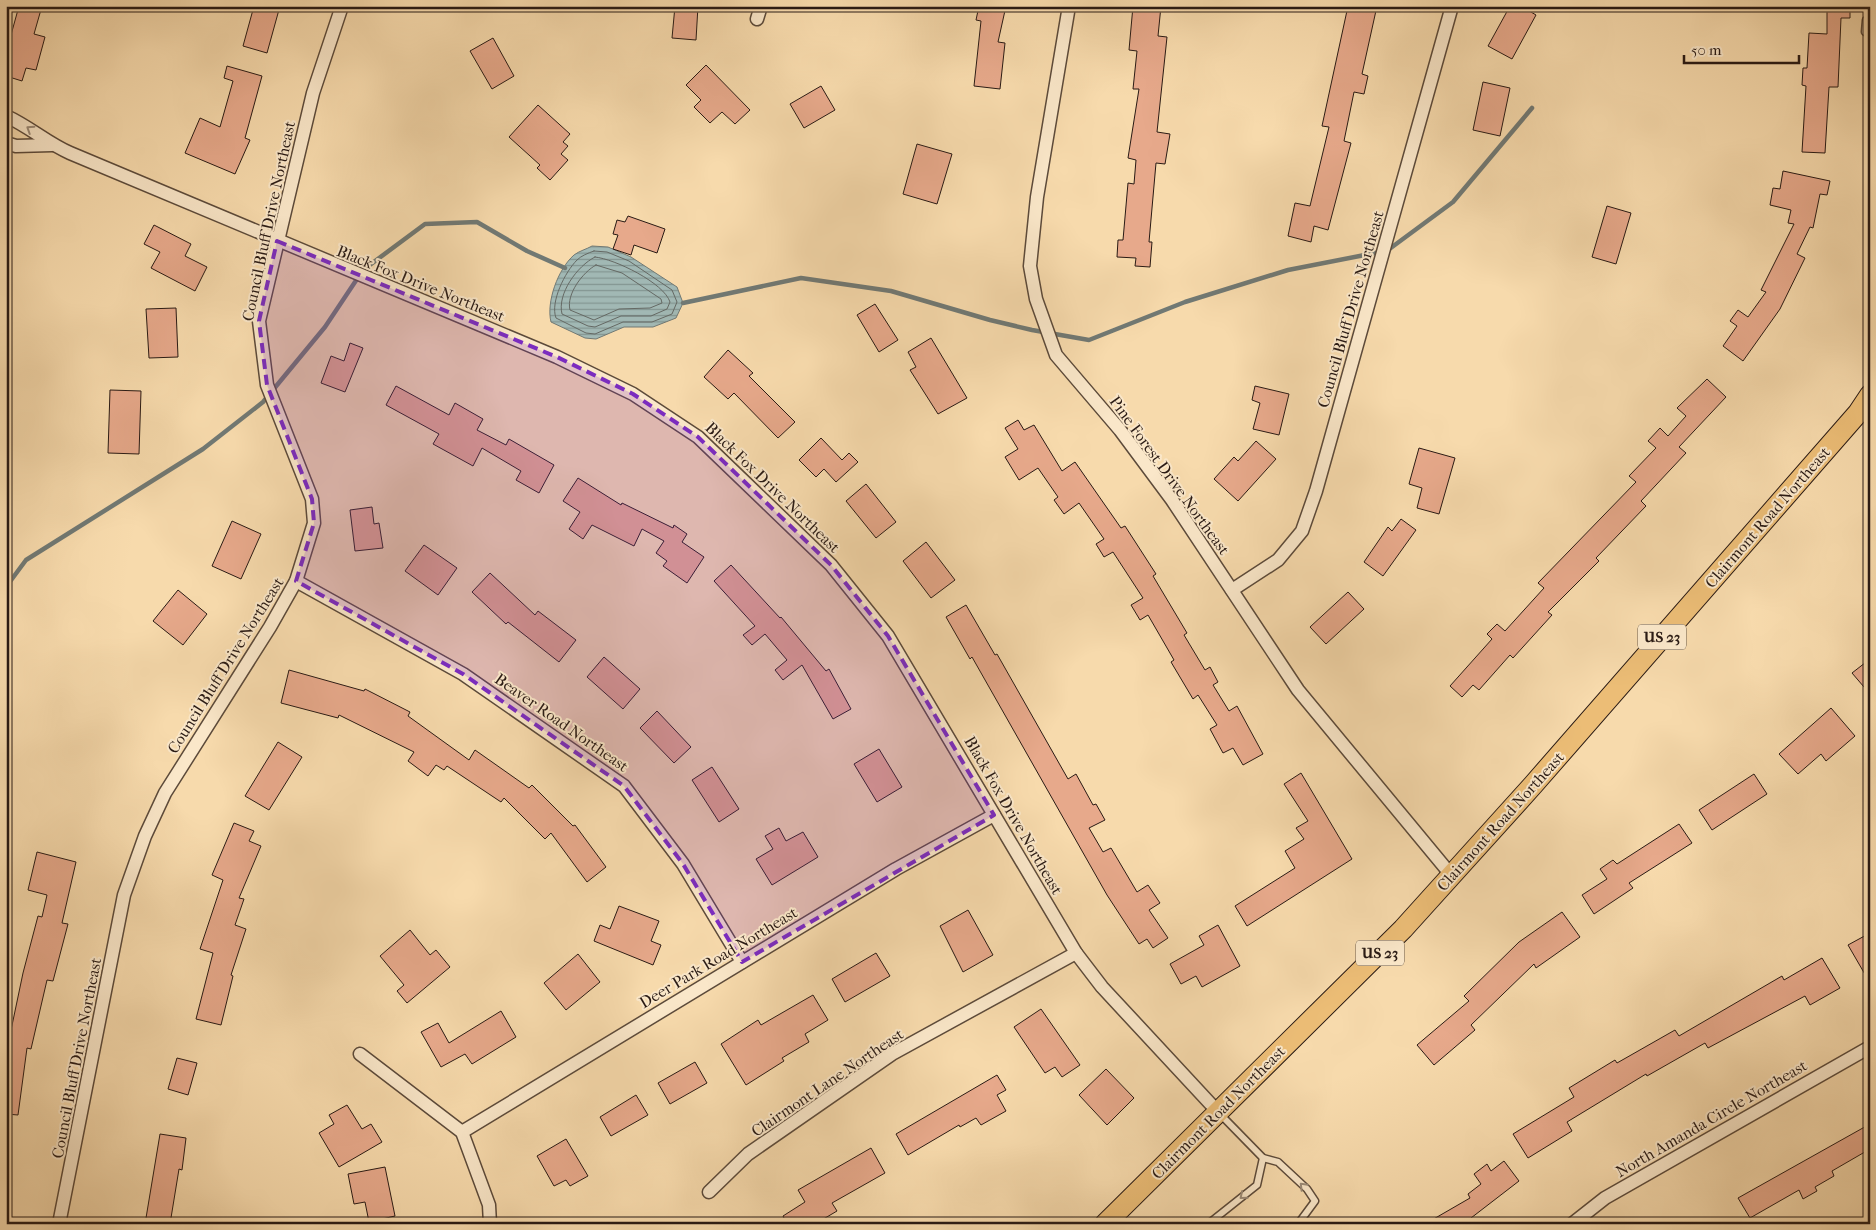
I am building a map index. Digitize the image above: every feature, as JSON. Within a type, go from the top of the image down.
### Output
[{"type":"main road","name":"Clairmont Road Northeast","points":[[1105,1224],[1396,936],[1452,876],[1852,419],[1870,395]]},
{"type":"street","name":"Council Bluff Drive Northeast","points":[[59,1224],[124,895],[144,836],[165,793],[270,626],[296,581],[314,524],[312,500],[267,385],[259,321],[313,93],[342,6]]},
{"type":"street","points":[[757,19],[761,6]]},
{"type":"street","name":"Pine Forest Drive Northeast","points":[[1069,6],[1036,197],[1030,266],[1036,299],[1056,355],[1120,430],[1172,500],[1298,690],[1452,876]]},
{"type":"street","name":"Council Bluff Drive Northeast","points":[[1232,590],[1278,560],[1302,531],[1316,491],[1452,6]]},
{"type":"street","name":"Black Fox Drive Northeast","points":[[6,116],[30,127],[52,145],[557,357],[633,394],[698,437],[831,565],[888,636],[1076,953],[1102,987],[1218,1112]]},
{"type":"street","name":"Black Fox Drive Northeast","points":[[6,143],[16,146],[52,145]]},
{"type":"street","name":"Beaver Road Northeast","points":[[296,581],[463,674],[624,786],[683,864],[742,962]]},
{"type":"street","name":"Deer Park Road Northeast","points":[[462,1132],[896,869],[994,815]]},
{"type":"street","name":"Clairmont Lane Northeast","points":[[709,1192],[748,1154],[892,1054],[1076,953]]},
{"type":"street","name":"North Amanda Circle Northeast","points":[[1572,1224],[1605,1198],[1870,1046]]},
{"type":"street","points":[[360,1054],[462,1132],[489,1205],[490,1224]]},
{"type":"lane","points":[[1870,18],[1866,20],[1865,32],[1870,35]]},
{"type":"lane","points":[[1218,1112],[1263,1158],[1278,1162],[1307,1189],[1315,1201],[1298,1224]]},
{"type":"lane","points":[[1208,1224],[1257,1185],[1263,1158]]},
{"type":"highlighted area","points":[[277,241],[557,357],[633,394],[698,437],[831,565],[888,636],[994,815],[742,962],[683,864],[624,786],[463,674],[296,581],[314,523],[312,499],[267,385],[259,321]]},
{"type":"water","points":[[592,246],[608,247],[631,257],[677,287],[683,303],[676,318],[653,327],[624,327],[596,339],[585,338],[551,322],[550,305],[558,277],[574,255]]},
{"type":"building","points":[[19,6],[42,6],[34,34],[45,37],[36,70],[26,68],[22,81],[6,76],[6,53]]},
{"type":"building","points":[[254,6],[280,6],[267,53],[243,46]]},
{"type":"building","points":[[675,6],[698,6],[696,40],[672,38]]},
{"type":"building","points":[[979,6],[1006,6],[998,42],[1005,43],[1000,89],[974,86],[981,21],[976,20]]},
{"type":"building","points":[[1133,6],[1161,6],[1158,36],[1167,37],[1157,132],[1170,134],[1165,164],[1156,163],[1149,242],[1152,242],[1150,267],[1135,266],[1136,258],[1117,257],[1118,240],[1123,240],[1128,183],[1134,184],[1136,160],[1128,158],[1139,89],[1133,89],[1137,51],[1129,50]]},
{"type":"building","points":[[1348,6],[1377,6],[1362,74],[1368,76],[1364,94],[1354,92],[1344,141],[1351,143],[1328,230],[1314,226],[1311,242],[1288,236],[1295,203],[1310,206],[1329,127],[1322,126]]},
{"type":"building","points":[[1510,6],[1521,6],[1536,15],[1512,59],[1488,46]]},
{"type":"building","points":[[1827,6],[1850,6],[1850,18],[1841,18],[1838,87],[1829,87],[1825,153],[1802,152],[1806,86],[1802,85],[1803,68],[1807,68],[1809,33],[1827,34]]},
{"type":"building","points":[[493,38],[514,76],[492,89],[470,51]]},
{"type":"building","points":[[706,65],[750,110],[735,124],[722,112],[710,123],[694,107],[701,100],[686,85]]},
{"type":"building","points":[[227,66],[262,76],[245,138],[250,140],[235,174],[185,153],[200,118],[220,127],[233,81],[224,78]]},
{"type":"building","points":[[1483,82],[1510,88],[1500,136],[1473,130]]},
{"type":"building","points":[[821,86],[835,110],[804,128],[790,104]]},
{"type":"building","points":[[538,105],[570,134],[563,142],[568,146],[561,154],[568,160],[550,180],[537,168],[540,165],[509,137]]},
{"type":"building","points":[[917,144],[952,154],[937,204],[903,194]]},
{"type":"building","points":[[1783,171],[1830,181],[1827,195],[1820,194],[1813,228],[1810,227],[1797,254],[1805,258],[1780,309],[1743,361],[1723,346],[1737,326],[1730,321],[1738,310],[1748,317],[1766,292],[1761,290],[1794,224],[1788,223],[1791,210],[1770,205],[1773,188],[1780,189]]},
{"type":"building","points":[[1607,206],[1631,213],[1616,264],[1592,257]]},
{"type":"building","points":[[628,216],[665,229],[657,253],[634,245],[631,255],[613,249],[618,235],[613,234],[617,220],[625,222]]},
{"type":"building","points":[[154,225],[191,244],[185,256],[207,267],[195,291],[151,268],[160,252],[144,244]]},
{"type":"building","points":[[875,304],[898,340],[879,352],[857,315]]},
{"type":"building","points":[[176,308],[178,357],[149,358],[146,309]]},
{"type":"building","points":[[931,338],[967,398],[938,414],[910,370],[916,367],[908,352]]},
{"type":"building","points":[[350,343],[363,348],[345,392],[321,383],[331,356],[344,361]]},
{"type":"building","points":[[728,350],[753,373],[749,376],[795,422],[778,438],[734,393],[728,399],[704,377]]},
{"type":"building","points":[[1707,379],[1726,397],[1679,447],[1686,453],[1641,501],[1646,506],[1596,558],[1599,561],[1548,612],[1552,615],[1513,658],[1510,655],[1479,690],[1473,685],[1462,697],[1450,686],[1492,639],[1487,634],[1497,624],[1505,631],[1544,588],[1538,583],[1636,482],[1629,476],[1656,448],[1648,441],[1660,428],[1668,436],[1686,416],[1677,408]]},
{"type":"building","points":[[396,386],[449,415],[455,403],[483,419],[477,430],[506,445],[509,439],[554,465],[539,493],[516,480],[521,471],[482,448],[473,466],[433,444],[439,434],[386,405]]},
{"type":"building","points":[[1255,386],[1289,394],[1279,435],[1253,429],[1260,403],[1252,400]]},
{"type":"building","points":[[110,390],[141,391],[139,454],[108,453]]},
{"type":"building","points":[[1018,420],[1024,430],[1034,425],[1062,471],[1075,462],[1121,528],[1125,526],[1156,574],[1153,576],[1187,633],[1184,635],[1205,670],[1210,667],[1218,682],[1213,685],[1229,711],[1237,706],[1263,754],[1243,765],[1233,748],[1223,753],[1210,729],[1217,725],[1198,695],[1193,699],[1171,662],[1174,660],[1148,615],[1140,620],[1131,605],[1143,598],[1113,552],[1104,557],[1096,544],[1104,539],[1079,503],[1064,514],[1054,500],[1058,497],[1038,468],[1019,480],[1005,457],[1018,449],[1005,428]]},
{"type":"building","points":[[821,438],[842,460],[849,453],[858,462],[836,482],[824,469],[816,477],[799,460]]},
{"type":"building","points":[[1256,441],[1276,459],[1238,501],[1214,479],[1234,457],[1238,461]]},
{"type":"building","points":[[1419,448],[1455,458],[1439,514],[1417,508],[1422,488],[1409,484]]},
{"type":"building","points":[[578,478],[621,505],[622,503],[673,528],[674,525],[687,534],[682,542],[704,557],[687,583],[663,566],[667,561],[656,553],[664,541],[642,529],[634,546],[592,525],[583,539],[569,529],[580,512],[563,501]]},
{"type":"building","points":[[866,484],[896,522],[876,538],[846,501]]},
{"type":"building","points":[[372,507],[374,524],[379,523],[383,548],[355,551],[350,510]]},
{"type":"building","points":[[1401,519],[1416,530],[1383,576],[1364,562],[1388,527],[1392,531]]},
{"type":"building","points":[[232,521],[261,534],[241,579],[212,566]]},
{"type":"building","points":[[926,542],[955,580],[931,598],[903,561]]},
{"type":"building","points":[[424,545],[457,568],[438,595],[405,571]]},
{"type":"building","points":[[731,565],[781,617],[826,671],[829,669],[851,709],[833,719],[802,665],[783,680],[775,670],[787,660],[765,634],[752,645],[743,635],[755,626],[714,581]]},
{"type":"building","points":[[490,573],[535,615],[538,611],[576,640],[559,662],[508,622],[506,624],[472,592]]},
{"type":"building","points":[[178,590],[207,614],[183,645],[153,621]]},
{"type":"building","points":[[1348,592],[1364,609],[1326,644],[1310,627]]},
{"type":"building","points":[[966,605],[995,655],[997,654],[1068,779],[1076,774],[1093,805],[1096,804],[1105,820],[1089,828],[1103,852],[1111,848],[1137,892],[1148,885],[1160,903],[1149,910],[1168,938],[1153,948],[1147,939],[1139,944],[1107,895],[972,657],[970,659],[946,617]]},
{"type":"building","points":[[604,657],[640,689],[623,709],[587,677]]},
{"type":"building","points":[[1870,659],[1870,694],[1852,673]]},
{"type":"building","points":[[289,670],[364,691],[365,689],[410,712],[408,716],[469,760],[475,750],[529,788],[532,785],[573,826],[575,825],[606,867],[587,882],[551,833],[545,839],[504,798],[501,802],[447,766],[444,770],[436,765],[428,776],[408,761],[414,752],[339,715],[338,718],[281,703]]},
{"type":"building","points":[[1831,708],[1855,736],[1826,761],[1821,754],[1798,774],[1779,754]]},
{"type":"building","points":[[657,711],[691,747],[674,763],[640,728]]},
{"type":"building","points":[[278,742],[302,757],[269,810],[245,796]]},
{"type":"building","points":[[879,749],[902,787],[877,802],[854,764]]},
{"type":"building","points":[[712,767],[739,809],[719,822],[692,780]]},
{"type":"building","points":[[1301,773],[1352,859],[1247,926],[1235,906],[1295,868],[1285,851],[1304,839],[1296,828],[1308,821],[1284,784]]},
{"type":"building","points":[[1754,774],[1767,794],[1712,830],[1699,810]]},
{"type":"building","points":[[234,823],[254,831],[249,841],[261,846],[239,898],[244,899],[235,925],[246,929],[231,975],[233,976],[221,1025],[196,1019],[213,953],[200,949],[223,880],[212,875]]},
{"type":"building","points":[[1679,824],[1692,843],[1629,883],[1633,888],[1594,914],[1582,895],[1607,879],[1600,869],[1613,860],[1617,864]]},
{"type":"building","points":[[779,828],[786,841],[803,832],[818,857],[772,885],[756,859],[773,849],[765,836]]},
{"type":"building","points":[[37,852],[76,862],[62,923],[68,924],[53,981],[47,980],[31,1049],[27,1048],[18,1115],[6,1114],[6,1054],[23,973],[38,916],[42,917],[47,895],[28,890]]},
{"type":"building","points":[[619,906],[659,921],[651,941],[661,945],[653,965],[594,941],[600,925],[610,929]]},
{"type":"building","points":[[968,910],[993,955],[963,972],[940,926]]},
{"type":"building","points":[[1562,912],[1580,937],[1536,968],[1534,964],[1471,1025],[1475,1030],[1434,1065],[1417,1045],[1469,1001],[1464,996],[1519,942]]},
{"type":"building","points":[[1218,925],[1240,966],[1202,987],[1196,976],[1181,984],[1170,964],[1204,945],[1199,936]]},
{"type":"building","points":[[410,930],[430,955],[436,950],[450,967],[407,1003],[397,991],[404,985],[380,956]]},
{"type":"building","points":[[1870,933],[1870,983],[1848,945]]},
{"type":"building","points":[[876,953],[890,976],[845,1002],[832,979]]},
{"type":"building","points":[[578,954],[600,982],[566,1010],[544,983]]},
{"type":"building","points":[[1822,958],[1840,988],[1810,1005],[1805,996],[1708,1048],[1705,1043],[1647,1076],[1646,1074],[1567,1122],[1572,1131],[1528,1158],[1513,1134],[1574,1097],[1569,1088],[1615,1060],[1617,1063],[1675,1030],[1679,1036],[1782,976],[1784,980]]},
{"type":"building","points":[[813,995],[828,1020],[805,1034],[809,1042],[782,1058],[784,1061],[746,1085],[721,1044],[758,1020],[761,1025]]},
{"type":"building","points":[[1041,1009],[1080,1065],[1062,1077],[1055,1067],[1045,1073],[1014,1027]]},
{"type":"building","points":[[501,1011],[516,1037],[472,1064],[465,1054],[441,1067],[421,1032],[438,1023],[449,1043]]},
{"type":"building","points":[[177,1058],[197,1063],[188,1095],[168,1089]]},
{"type":"building","points":[[695,1062],[707,1083],[670,1104],[658,1083]]},
{"type":"building","points":[[1106,1069],[1134,1098],[1107,1125],[1079,1095]]},
{"type":"building","points":[[997,1075],[1006,1090],[997,1095],[1006,1111],[981,1125],[976,1118],[960,1127],[959,1125],[908,1155],[896,1134]]},
{"type":"building","points":[[636,1095],[648,1115],[611,1136],[600,1117]]},
{"type":"building","points":[[347,1105],[362,1129],[371,1124],[382,1142],[339,1167],[319,1133],[334,1124],[329,1115]]},
{"type":"building","points":[[1870,1124],[1870,1149],[1832,1171],[1834,1176],[1815,1187],[1817,1191],[1803,1199],[1799,1190],[1750,1218],[1738,1198]]},
{"type":"building","points":[[160,1134],[186,1138],[182,1170],[179,1169],[170,1224],[145,1224]]},
{"type":"building","points":[[566,1139],[588,1176],[570,1186],[566,1180],[554,1186],[537,1156]]},
{"type":"building","points":[[871,1148],[885,1173],[832,1203],[837,1211],[815,1224],[787,1224],[783,1216],[805,1202],[798,1190]]},
{"type":"building","points":[[1504,1161],[1519,1181],[1471,1218],[1474,1224],[1425,1224],[1470,1198],[1468,1194],[1481,1184],[1474,1174],[1487,1164],[1491,1171]]},
{"type":"building","points":[[385,1167],[395,1216],[369,1222],[365,1202],[354,1204],[348,1174]]},
{"type":"waterway","points":[[1388,250],[1453,202],[1532,108]]},
{"type":"waterway","points":[[6,587],[26,560],[203,449],[263,402],[325,327],[363,270],[425,224],[477,222],[527,251],[565,268]]},
{"type":"waterway","points":[[683,303],[801,278],[891,291],[990,320],[1089,340],[1185,302],[1288,270],[1380,252]]}]
